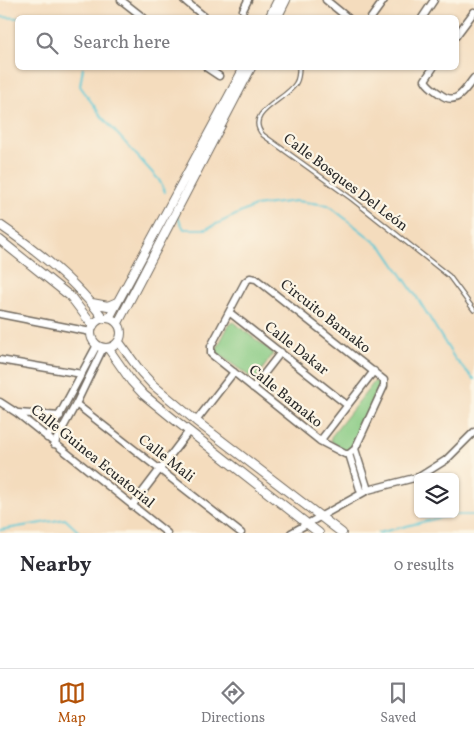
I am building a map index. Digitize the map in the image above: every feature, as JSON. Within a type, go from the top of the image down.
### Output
[{"type":"street","points":[[121,0],[140,15]]},
{"type":"street","points":[[184,0],[202,15]]},
{"type":"street","points":[[243,10],[248,0]]},
{"type":"street","points":[[270,15],[278,0]]},
{"type":"street","points":[[280,15],[286,0]]},
{"type":"street","points":[[326,0],[344,15]]},
{"type":"street","points":[[373,15],[384,0]]},
{"type":"street","points":[[424,15],[434,0]]},
{"type":"street","points":[[459,32],[474,12]]},
{"type":"street","points":[[211,70],[219,76]]},
{"type":"street","points":[[118,323],[227,107],[243,70]]},
{"type":"street","points":[[0,314],[92,329],[106,318],[250,70]]},
{"type":"street","points":[[430,70],[426,76],[427,84],[445,98],[451,99],[460,95],[474,78]]},
{"type":"street","points":[[0,225],[68,277],[106,318],[118,323],[122,332],[119,342],[114,346],[103,347],[82,374],[47,438]]},
{"type":"street","points":[[0,240],[70,298],[92,329],[91,337],[103,347],[144,395],[319,533]]},
{"type":"street","name":"Calle Bamako","points":[[250,278],[245,282],[210,349],[213,356],[320,441],[345,454],[349,454]]},
{"type":"street","name":"Circuito Bamako","points":[[250,278],[256,280],[384,380],[384,386],[355,449]]},
{"type":"street","points":[[92,304],[108,306],[117,302]]},
{"type":"street","name":"Calle Dakar","points":[[229,312],[347,405]]},
{"type":"street","points":[[119,342],[153,386],[342,533]]},
{"type":"street","points":[[54,444],[76,404],[103,347]]},
{"type":"street","points":[[253,388],[280,352]]},
{"type":"street","points":[[0,360],[82,374]]},
{"type":"street","points":[[320,441],[374,371]]},
{"type":"street","points":[[196,421],[234,372]]},
{"type":"street","name":"Calle Guinea Ecuatorial","points":[[0,402],[17,413],[168,533]]},
{"type":"street","name":"Calle Mali","points":[[76,404],[240,533]]},
{"type":"street","points":[[17,413],[60,416]]},
{"type":"street","points":[[132,506],[188,431]]},
{"type":"street","points":[[427,473],[446,460],[474,432]]},
{"type":"street","points":[[361,493],[349,454],[355,449],[368,490]]},
{"type":"street","points":[[291,533],[361,493],[414,478]]},
{"type":"lane","name":"Calle Bosques Del León","points":[[299,70],[297,83],[289,92],[262,112],[258,120],[259,130],[263,135],[352,200],[449,276],[474,310]]},
{"type":"green space","points":[[233,322],[273,354],[257,377],[253,379],[217,353],[216,350],[229,325]]},
{"type":"green space","points":[[375,381],[381,386],[351,451],[347,453],[331,441],[331,437]]},
{"type":"waterway","points":[[0,17],[15,18]]},
{"type":"waterway","points":[[83,70],[80,86],[102,117],[159,180],[165,192]]},
{"type":"waterway","points":[[177,216],[184,229],[206,229],[255,206],[296,201],[328,205],[384,249],[455,359],[474,379]]},
{"type":"waterway","points":[[378,533],[451,515],[474,515]]},
{"type":"waterway","points":[[0,530],[65,519],[80,533]]}]
